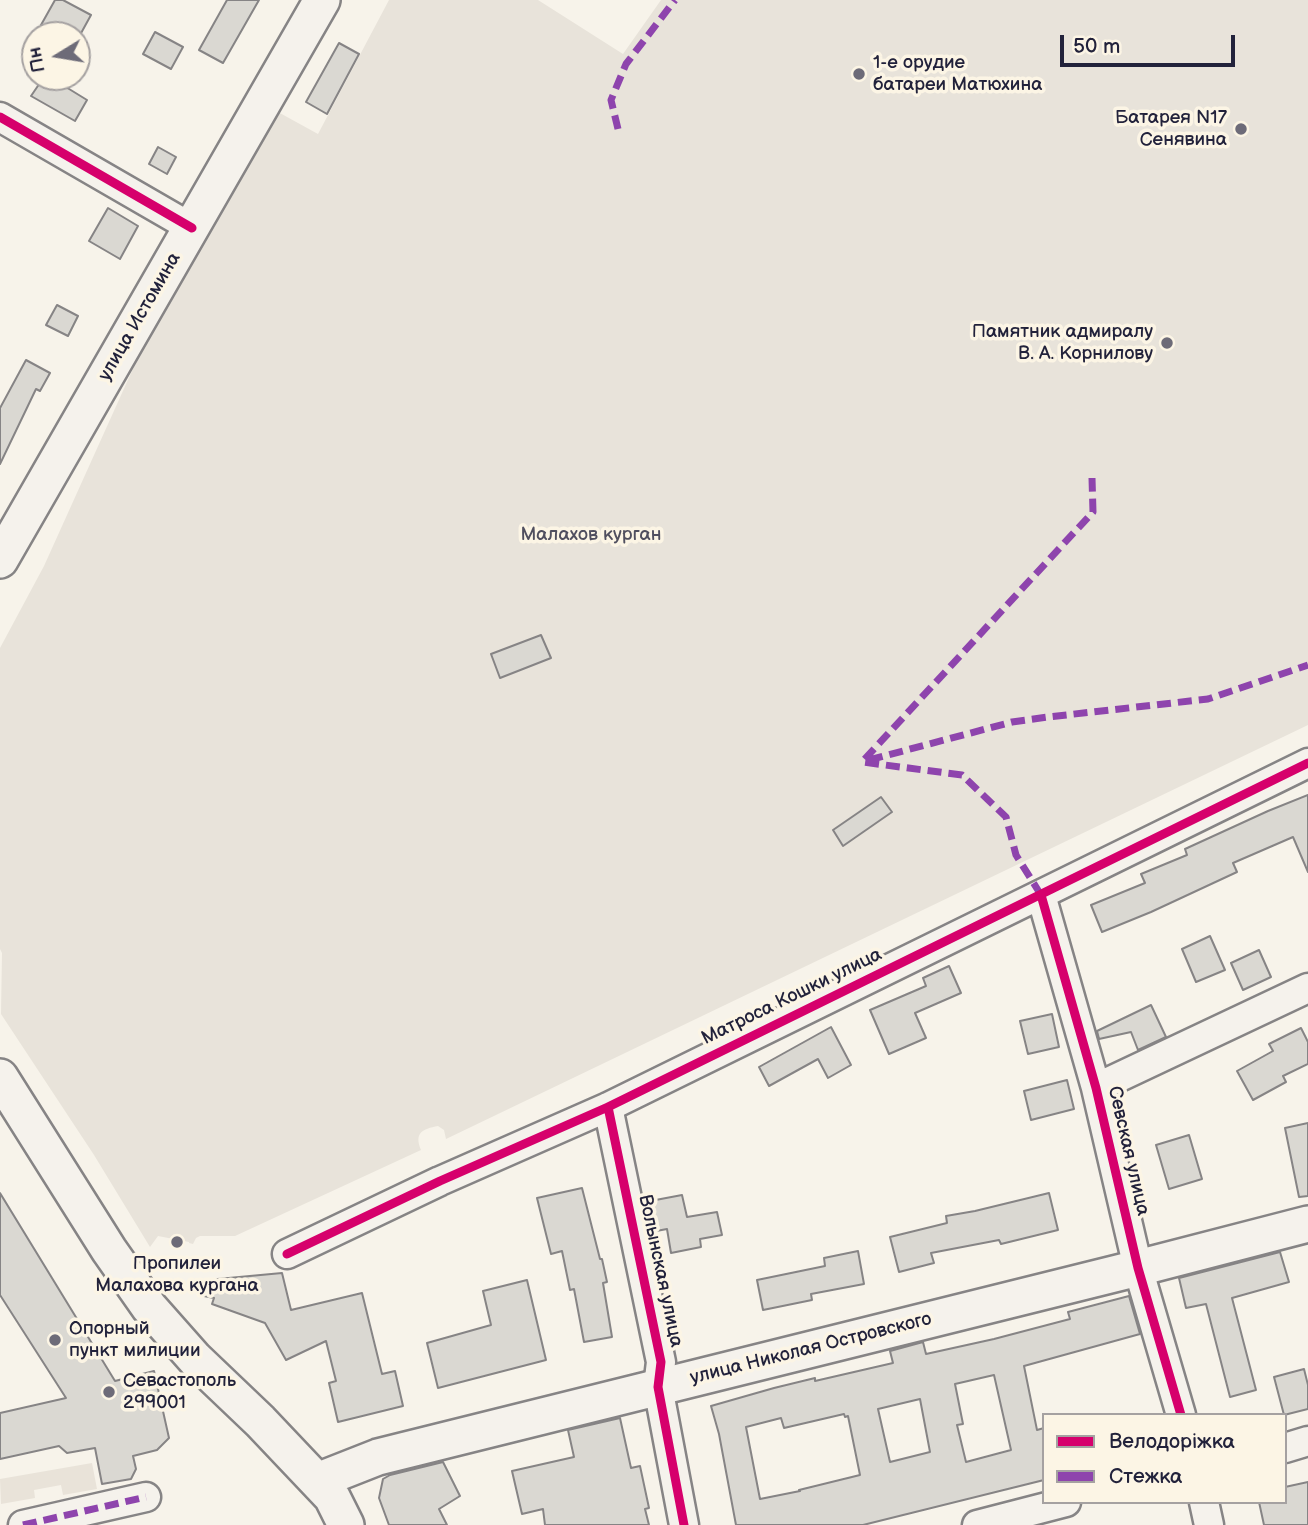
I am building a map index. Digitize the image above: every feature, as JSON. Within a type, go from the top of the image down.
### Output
[{"type":"main road","name":"улица Истомина","points":[[0,560],[322,0]]},
{"type":"main road","points":[[0,1077],[109,1250],[149,1307],[195,1359],[260,1421],[332,1497],[346,1525]]},
{"type":"main road","name":"улица Николая Островского","points":[[317,1481],[378,1457],[1308,1224]]},
{"type":"street","points":[[0,117],[192,228]]},
{"type":"street","name":"Матроса Кошки улица","points":[[286,1254],[440,1181],[608,1107],[1308,763]]},
{"type":"street","name":"Севская улица","points":[[1041,895],[1096,1088],[1138,1268],[1180,1413]]},
{"type":"street","points":[[1096,1088],[1308,988]]},
{"type":"street","name":"Волынская улица","points":[[608,1107],[661,1362],[658,1387],[684,1525]]},
{"type":"street","points":[[1287,1447],[1308,1441]]},
{"type":"street","points":[[23,1525],[146,1497]]},
{"type":"street","points":[[977,1525],[1058,1504]]},
{"type":"street","points":[[1204,1504],[1209,1525]]},
{"type":"shaded area","points":[[92,1463],[97,1489],[63,1495],[61,1485],[34,1490],[35,1498],[1,1504],[0,1479]]},
{"type":"green space","name":"Малахов курган","points":[[389,0],[538,0],[623,54],[661,0],[1308,0],[1308,725],[446,1139],[444,1130],[438,1126],[424,1130],[418,1140],[421,1150],[235,1236],[200,1236],[193,1244],[158,1236],[150,1247],[94,1155],[1,1014],[0,648],[44,566],[136,362],[278,112],[318,134]]},
{"type":"building","points":[[55,0],[63,0],[91,15],[88,21],[43,21]]},
{"type":"building","points":[[227,0],[259,0],[223,63],[199,50]]},
{"type":"building","points":[[155,32],[183,47],[171,69],[143,54]]},
{"type":"building","points":[[339,43],[359,54],[327,114],[306,102]]},
{"type":"building","points":[[34,91],[72,91],[87,100],[75,121],[31,96]]},
{"type":"building","points":[[158,147],[176,157],[167,174],[149,164]]},
{"type":"building","points":[[108,208],[138,226],[120,259],[89,241]]},
{"type":"building","points":[[57,305],[78,316],[68,336],[46,325]]},
{"type":"building","points":[[26,360],[50,373],[40,391],[36,389],[0,464],[0,408]]},
{"type":"building","points":[[541,635],[551,658],[500,678],[491,654]]},
{"type":"building","points":[[1308,795],[1308,872],[1293,837],[1233,863],[1237,872],[1102,932],[1091,905],[1145,883],[1141,874],[1187,855],[1185,849]]},
{"type":"building","points":[[881,797],[892,812],[843,846],[833,830]]},
{"type":"building","points":[[1210,936],[1225,970],[1196,982],[1182,949]]},
{"type":"building","points":[[1259,950],[1271,977],[1243,990],[1231,963]]},
{"type":"building","points":[[949,966],[961,993],[915,1013],[926,1038],[889,1054],[870,1010],[926,986],[923,978]]},
{"type":"building","points":[[1151,1005],[1166,1037],[1138,1050],[1131,1032],[1099,1039],[1097,1031]]},
{"type":"building","points":[[1052,1014],[1059,1047],[1028,1054],[1020,1021]]},
{"type":"building","points":[[831,1027],[851,1065],[828,1078],[818,1059],[769,1086],[759,1067]]},
{"type":"building","points":[[1301,1028],[1308,1042],[1308,1064],[1283,1076],[1286,1082],[1253,1100],[1237,1071],[1273,1051],[1269,1044]]},
{"type":"building","points":[[1067,1080],[1074,1109],[1031,1120],[1024,1091]]},
{"type":"building","points":[[1308,1123],[1308,1196],[1299,1197],[1285,1128]]},
{"type":"building","points":[[1189,1135],[1202,1179],[1169,1189],[1156,1145]]},
{"type":"building","points":[[582,1188],[607,1282],[603,1283],[612,1337],[584,1342],[574,1289],[570,1290],[562,1251],[551,1254],[537,1198]]},
{"type":"building","points":[[0,1193],[115,1381],[154,1371],[169,1438],[157,1450],[133,1456],[136,1469],[131,1479],[102,1484],[95,1448],[67,1453],[59,1446],[0,1459],[0,1413],[66,1398],[0,1295]]},
{"type":"building","points":[[1049,1193],[1058,1230],[1001,1244],[999,1240],[931,1253],[934,1263],[899,1272],[890,1237],[947,1223],[946,1216]]},
{"type":"building","points":[[682,1195],[687,1217],[717,1212],[722,1235],[700,1239],[701,1247],[671,1253],[667,1229],[651,1232],[645,1202]]},
{"type":"building","points":[[858,1251],[864,1284],[811,1294],[812,1300],[763,1310],[757,1280],[825,1266],[824,1258]]},
{"type":"building","points":[[1280,1252],[1289,1282],[1232,1298],[1256,1390],[1230,1397],[1206,1304],[1186,1308],[1179,1278]]},
{"type":"building","points":[[282,1273],[291,1310],[362,1293],[382,1374],[395,1371],[403,1406],[338,1422],[329,1383],[336,1381],[326,1341],[286,1360],[265,1323],[212,1304],[214,1298],[204,1296],[207,1280]]},
{"type":"building","points":[[527,1280],[546,1360],[438,1388],[427,1343],[491,1325],[483,1291]]},
{"type":"building","points":[[1129,1296],[1140,1334],[1024,1366],[1037,1430],[1042,1429],[1042,1480],[863,1525],[736,1525],[711,1406],[815,1378],[815,1381],[893,1363],[890,1351],[923,1342],[926,1354],[1070,1319],[1068,1312]],"holes":[[[994,1375],[1011,1450],[966,1462],[957,1425],[963,1424],[955,1384]],[[920,1399],[930,1452],[890,1462],[878,1409]],[[844,1414],[845,1417],[848,1416],[860,1475],[760,1499],[746,1427],[781,1418],[784,1428]]]},
{"type":"building","points":[[1304,1369],[1308,1385],[1308,1409],[1283,1413],[1274,1377]]},
{"type":"building","points":[[620,1418],[631,1468],[640,1466],[649,1508],[645,1509],[649,1525],[545,1525],[543,1509],[522,1514],[512,1471],[574,1457],[568,1430]]},
{"type":"building","points":[[443,1462],[460,1496],[439,1509],[447,1525],[389,1525],[379,1498],[383,1479]]},
{"type":"building","points":[[1308,1482],[1308,1525],[1264,1525],[1259,1504],[1287,1504],[1287,1487]]},
{"type":"marked path","points":[[618,129],[611,100],[626,64],[675,0]]},
{"type":"marked path","points":[[1041,895],[1016,855],[1006,817],[962,775],[862,762],[1093,512],[1092,478]]},
{"type":"marked path","points":[[869,760],[1012,722],[1208,699],[1308,665]]},
{"type":"marked path","points":[[23,1525],[146,1497]]},
{"type":"cycle path","points":[[0,117],[192,228]]},
{"type":"cycle path","points":[[287,1254],[440,1181],[608,1107],[1308,763]]},
{"type":"cycle path","points":[[1041,895],[1096,1088],[1138,1268],[1180,1413]]},
{"type":"cycle path","points":[[608,1107],[661,1362],[658,1387],[684,1525]]},
{"type":"place","name":"1-е орудие батареи Матюхина","points":[[859,74]]},
{"type":"place","name":"Батарея N17 Сенявина","points":[[1241,129]]},
{"type":"place","name":"Памятник адмиралу В. А. Корнилову","points":[[1167,343]]},
{"type":"place","name":"Пропилеи Малахова кургана","points":[[177,1242]]},
{"type":"place","name":"Опорный пункт милиции","points":[[55,1340]]},
{"type":"place","name":"Севастополь 299001","points":[[109,1392]]}]
